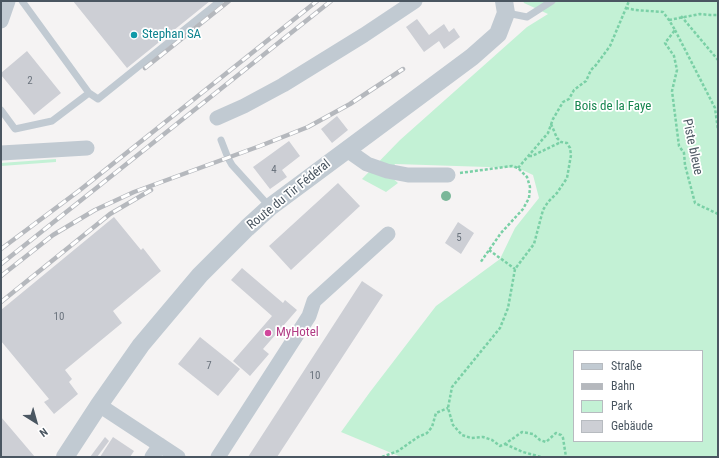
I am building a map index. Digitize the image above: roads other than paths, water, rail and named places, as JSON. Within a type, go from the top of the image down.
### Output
[{"type":"street","points":[[1,21],[8,1]]},
{"type":"street","points":[[217,118],[244,106],[283,85],[364,35],[415,1]]},
{"type":"street","name":"Route du Tir Fédéral","points":[[65,457],[140,345],[200,275],[270,207],[472,57],[498,34],[505,7]]},
{"type":"street","points":[[1,153],[87,148]]},
{"type":"street","points":[[347,150],[367,164],[387,171],[408,175],[448,175]]},
{"type":"street","points":[[218,457],[309,316],[314,301],[388,234]]},
{"type":"street","points":[[99,405],[154,447],[178,457]]},
{"type":"lane","points":[[22,1],[89,93],[98,98],[220,1]]},
{"type":"lane","points":[[505,7],[527,17],[552,1]]},
{"type":"lane","points":[[1,110],[15,129],[52,121],[89,93]]},
{"type":"lane","points":[[221,140],[232,165],[270,207]]},
{"type":"railway","points":[[145,68],[229,1]]},
{"type":"railway","points":[[1,249],[80,190],[317,1]]},
{"type":"railway","points":[[1,264],[331,1]]},
{"type":"railway","points":[[1,276],[53,235],[95,210],[134,192],[308,127],[350,104],[403,69]]},
{"type":"railway","points":[[1,302],[110,214],[151,190]]},
{"type":"place","name":"Stephan SA","points":[[134,35]]},
{"type":"place","name":"MyHotel","points":[[268,333]]},
{"type":"park label","name":"Bois de la Faye","points":[[613,107]]}]
